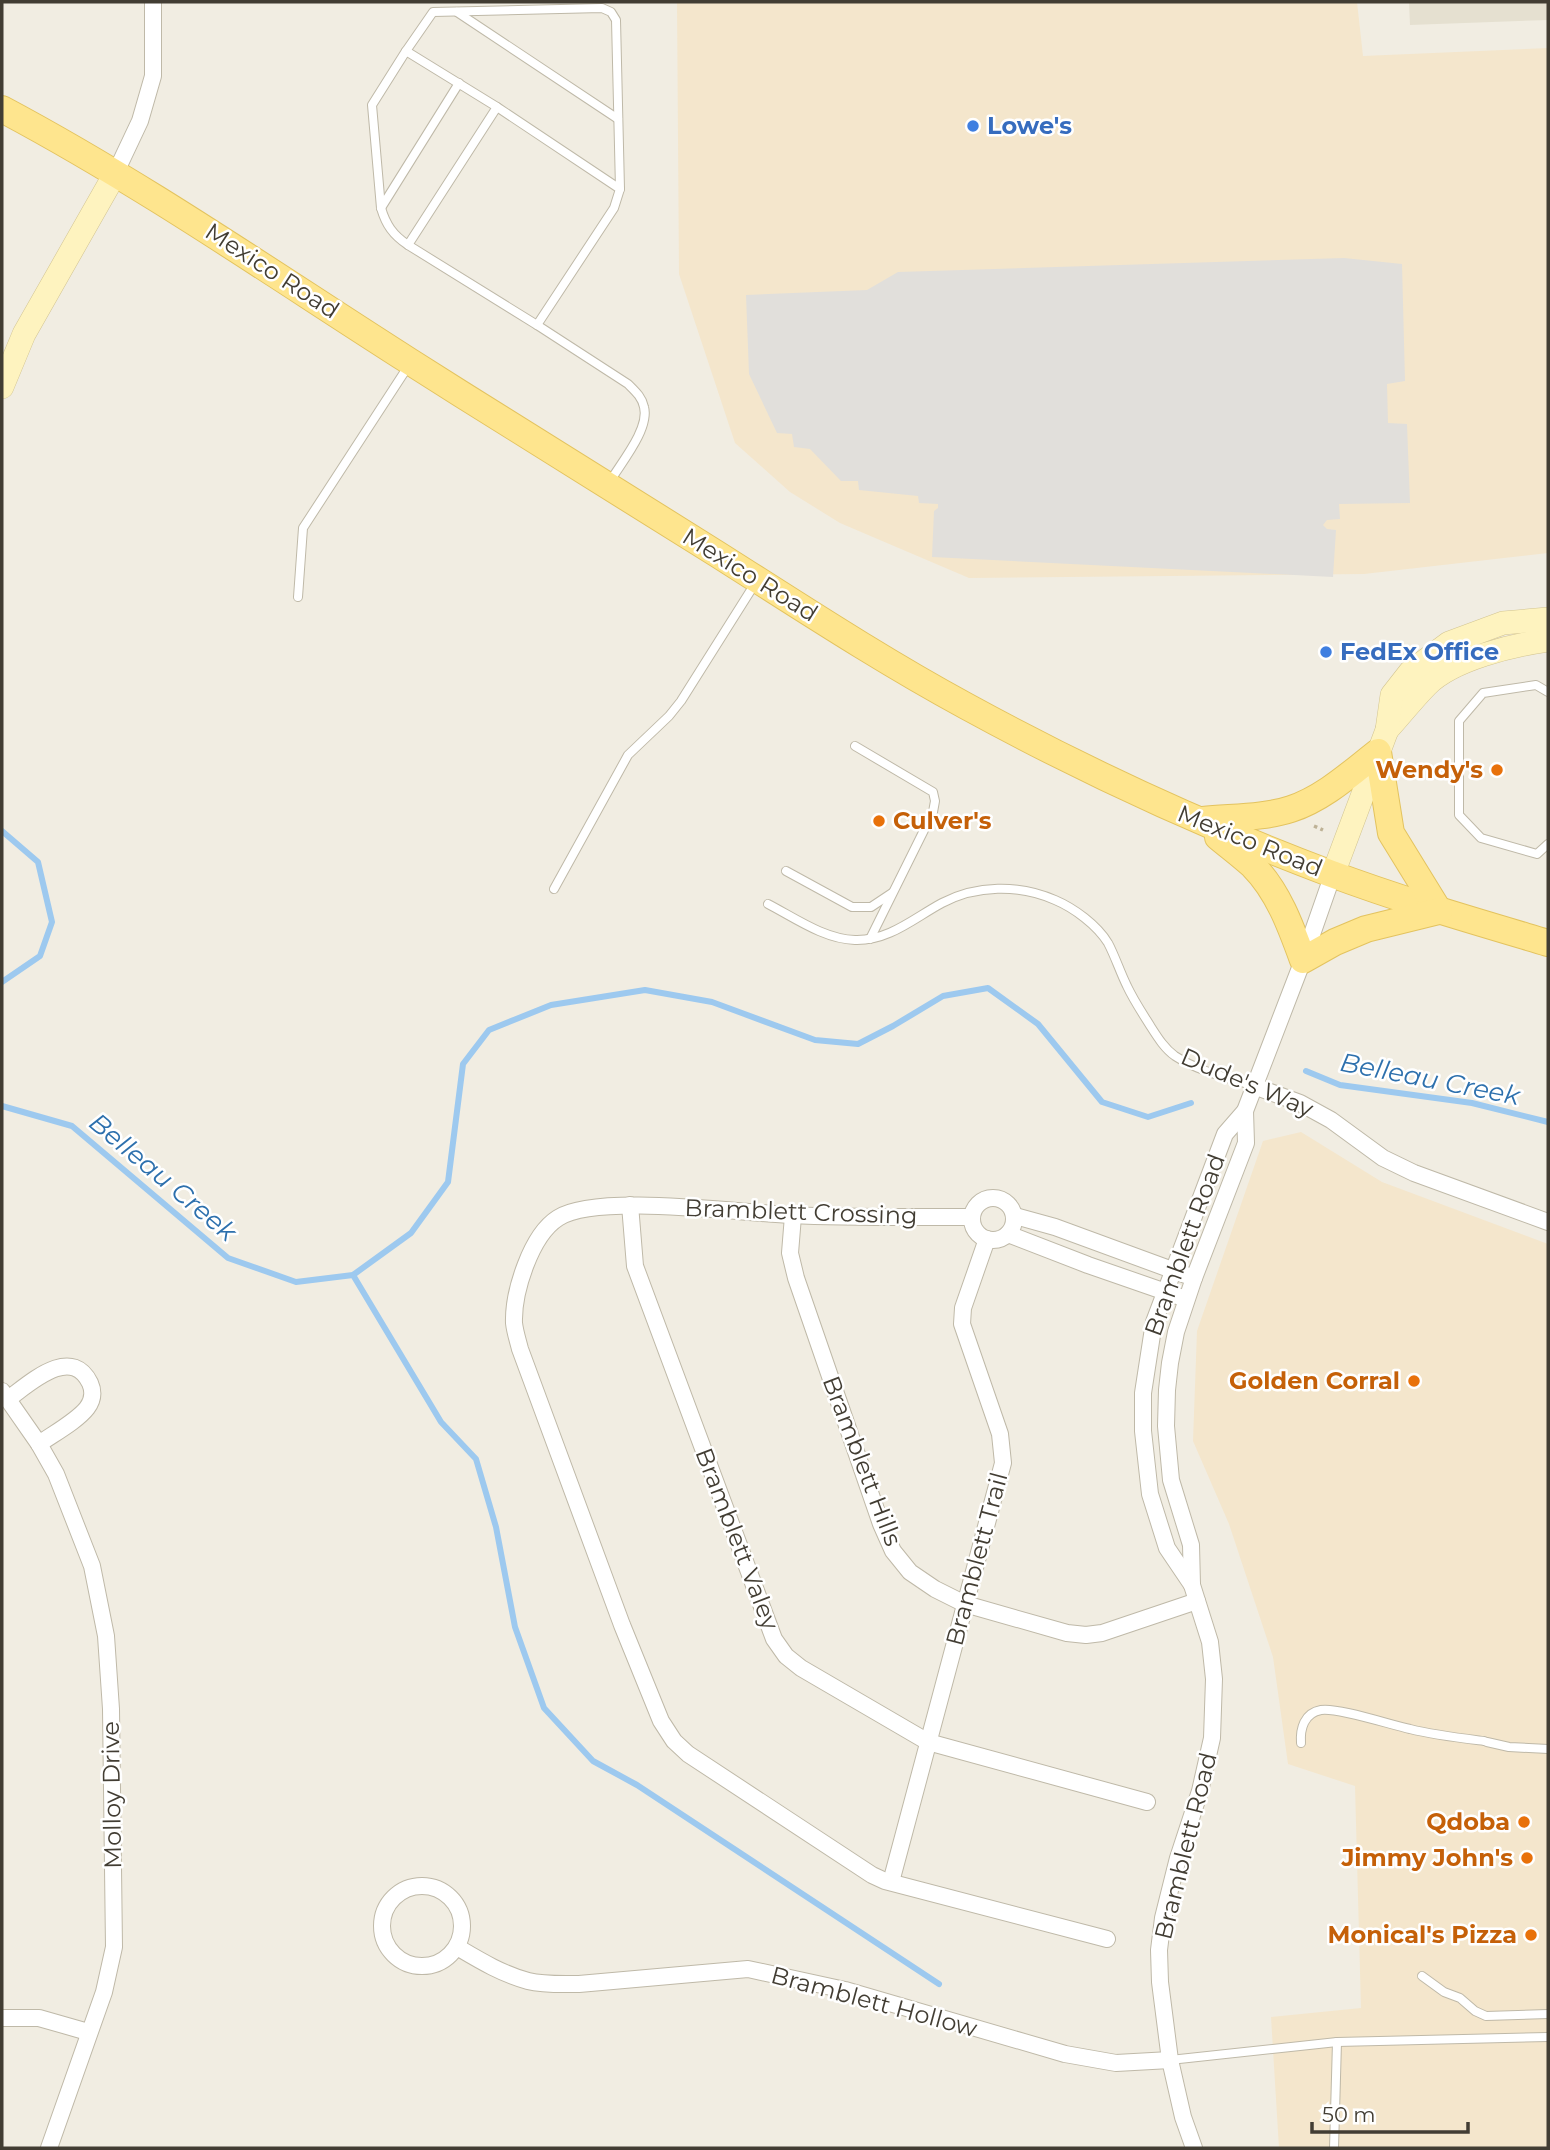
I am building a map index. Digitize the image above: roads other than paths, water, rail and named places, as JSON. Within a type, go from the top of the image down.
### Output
[{"type":"main road","name":"Mexico Road","points":[[2,109],[214,234],[411,362],[827,624],[966,706],[1059,755],[1198,821],[1333,874],[1439,911],[1548,943]]},
{"type":"main road","points":[[1198,821],[1291,809],[1329,790],[1383,741]]},
{"type":"main road","points":[[1198,821],[1254,867],[1281,906],[1303,960],[1366,929],[1439,911],[1391,833],[1383,741]]},
{"type":"street","points":[[2,387],[24,334],[115,174],[140,121],[153,76],[153,2]]},
{"type":"street","points":[[1333,874],[1383,741],[1392,695],[1410,673],[1449,643],[1503,623],[1548,619]]},
{"type":"street","points":[[1383,741],[1427,684],[1444,673],[1505,648],[1548,639]]},
{"type":"street","name":"Bramblett Road","points":[[1192,1585],[1167,1548],[1150,1494],[1143,1432],[1143,1393],[1154,1322],[1225,1134],[1245,1111],[1333,874]]},
{"type":"street","name":"Dude's Way","points":[[1254,1086],[1300,1103],[1331,1120],[1383,1158],[1415,1174],[1548,1222]]},
{"type":"street","name":"Bramblett Road","points":[[1194,2148],[1183,2116],[1170,2060],[1160,1982],[1159,1950],[1163,1918],[1178,1858],[1200,1791],[1213,1738],[1214,1679],[1210,1642],[1192,1585],[1191,1545],[1171,1480],[1166,1426],[1170,1363],[1176,1332],[1186,1299],[1247,1143],[1245,1111]]},
{"type":"street","points":[[991,1197],[1007,1202],[1015,1216],[1008,1234],[996,1240],[987,1240],[975,1229],[972,1217],[976,1205],[991,1197]]},
{"type":"street","name":"Bramblett Crossing","points":[[972,1217],[793,1216],[630,1205],[572,1212],[559,1217],[544,1229],[528,1258],[517,1294],[514,1324],[520,1349],[622,1625],[661,1721],[674,1741],[688,1754],[872,1875],[1107,1939]]},
{"type":"street","name":"Bramblett Valey","points":[[630,1205],[635,1266],[774,1639],[786,1656],[928,1742],[1147,1802]]},
{"type":"street","name":"Bramblett Hills","points":[[793,1216],[790,1253],[796,1278],[885,1533],[893,1550],[910,1572],[935,1589],[965,1604],[1055,1630],[1086,1635],[1102,1633],[1197,1601]]},
{"type":"street","points":[[1015,1216],[1055,1227],[1194,1279]]},
{"type":"street","points":[[1008,1234],[1186,1299]]},
{"type":"street","name":"Bramblett Trail","points":[[891,1882],[1003,1463],[1000,1434],[962,1324],[963,1308],[987,1240]]},
{"type":"street","name":"Molloy Drive","points":[[39,1444],[85,1411],[92,1400],[93,1390],[88,1378],[77,1369],[63,1366],[50,1369],[5,1395],[56,1474],[92,1566],[106,1636],[111,1709],[114,1947],[104,1992],[49,2148]]},
{"type":"street","points":[[417,1885],[443,1890],[453,1899],[460,1911],[463,1925],[457,1947],[445,1960],[432,1965],[405,1963],[386,1945],[382,1919],[386,1907],[394,1896],[417,1885]]},
{"type":"street","name":"Bramblett Hollow","points":[[457,1947],[490,1966],[528,1981],[553,1984],[748,1969],[845,1990],[1065,2053],[1116,2063],[1170,2060]]},
{"type":"street","points":[[2,2018],[39,2018],[89,2032]]},
{"type":"lane","points":[[537,325],[614,208],[620,188],[616,20],[611,12],[602,8],[433,12],[372,105],[381,208],[385,223],[396,237],[628,384],[639,395],[645,409],[644,424],[607,485]]},
{"type":"lane","points":[[457,12],[618,119]]},
{"type":"lane","points":[[406,51],[620,188]]},
{"type":"lane","points":[[381,208],[458,83]]},
{"type":"lane","points":[[408,245],[497,107]]},
{"type":"lane","points":[[298,597],[303,528],[411,362]]},
{"type":"lane","points":[[554,889],[628,755],[681,701],[758,580]]},
{"type":"lane","points":[[1548,692],[1536,685],[1483,693],[1459,721],[1460,815],[1481,838],[1537,854],[1548,844]]},
{"type":"lane","points":[[855,746],[933,793],[935,802],[933,812],[870,939]]},
{"type":"lane","points":[[786,871],[852,907],[871,907],[894,891]]},
{"type":"lane","name":"Dude's Way","points":[[768,904],[827,934],[854,940],[877,938],[943,902],[967,893],[998,888],[1028,891],[1055,900],[1094,927],[1107,942],[1128,989],[1162,1044],[1174,1055],[1211,1072],[1254,1086]]},
{"type":"lane","points":[[1301,1743],[1303,1724],[1311,1714],[1321,1710],[1338,1711],[1414,1730],[1509,1747],[1548,1749]]},
{"type":"lane","points":[[1422,1976],[1486,2016],[1548,2014]]},
{"type":"lane","points":[[1170,2060],[1337,2042],[1548,2037]]},
{"type":"lane","points":[[1334,2148],[1337,2042]]},
{"type":"waterway","name":"Belleau Creek","points":[[2,831],[38,862],[52,922],[40,956],[2,982]]},
{"type":"waterway","name":"Belleau Creek","points":[[2,1106],[72,1126],[228,1258],[296,1282],[353,1275],[411,1233],[448,1182],[463,1064],[489,1030],[551,1005],[645,990],[712,1002],[815,1040],[858,1044],[943,996],[988,988],[1038,1024],[1102,1102],[1148,1117],[1191,1103]]},
{"type":"waterway","name":"Belleau Creek","points":[[1306,1071],[1340,1085],[1472,1103],[1548,1122]]},
{"type":"waterway","points":[[353,1275],[441,1422],[476,1459],[496,1527],[515,1627],[544,1708],[593,1761],[637,1785],[939,1984]]},
{"type":"place","name":"Lowe's","points":[[973,126]]},
{"type":"place","name":"FedEx Office","points":[[1326,652]]},
{"type":"place","name":"Wendy's","points":[[1497,770]]},
{"type":"place","name":"Culver's","points":[[879,821]]},
{"type":"place","name":"Golden Corral","points":[[1414,1381]]},
{"type":"place","name":"Qdoba","points":[[1524,1822]]},
{"type":"place","name":"Jimmy John's","points":[[1527,1858]]},
{"type":"place","name":"Monical's Pizza","points":[[1531,1935]]}]
